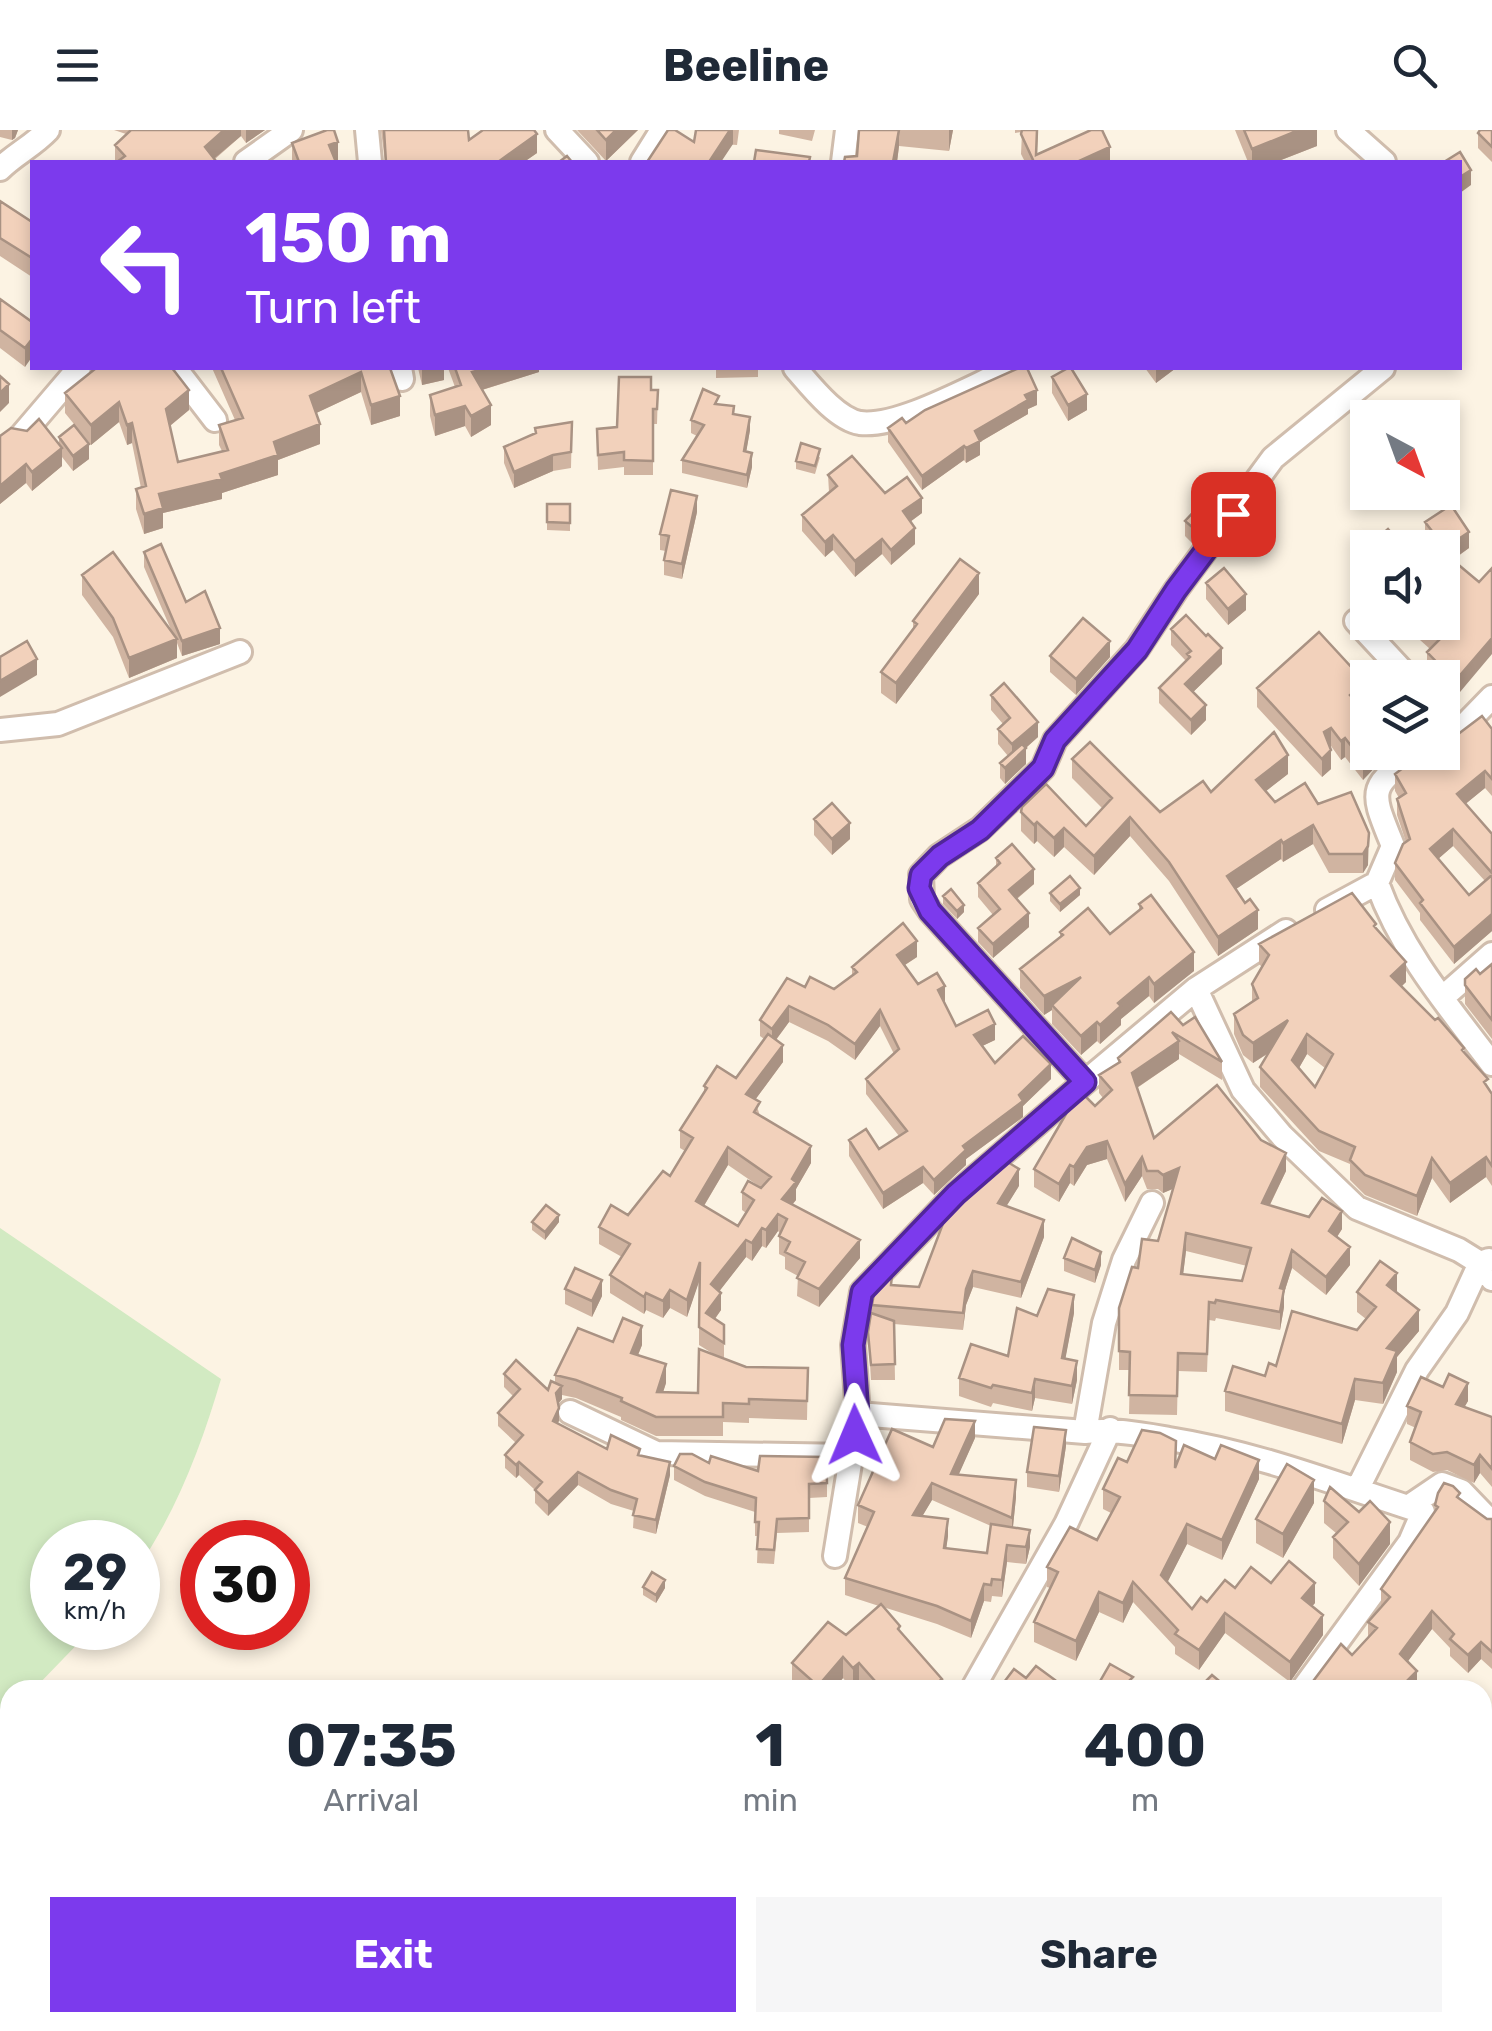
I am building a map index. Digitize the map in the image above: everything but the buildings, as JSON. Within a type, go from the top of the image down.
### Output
[{"type":"street","points":[[4,158],[34,145],[48,130]]},
{"type":"street","points":[[249,160],[291,130]]},
{"type":"street","points":[[367,130],[370,160]]},
{"type":"street","points":[[558,130],[586,160]]},
{"type":"street","points":[[643,160],[662,130]]},
{"type":"street","points":[[843,160],[847,130]]},
{"type":"street","points":[[1348,130],[1382,160]]},
{"type":"street","points":[[22,436],[77,370]]},
{"type":"street","points":[[177,370],[215,420]]},
{"type":"street","points":[[797,370],[832,407],[857,422],[893,422],[1010,370]]},
{"type":"street","points":[[1085,1082],[930,911],[919,888],[921,875],[940,856],[980,830],[1043,768],[1055,740],[1137,650],[1176,590],[1274,458],[1382,370]]},
{"type":"street","points":[[1374,640],[1392,660]]},
{"type":"street","points":[[0,730],[58,724],[240,652]]},
{"type":"street","points":[[1460,720],[1492,697]]},
{"type":"street","points":[[835,1556],[858,1414],[853,1345],[862,1292],[956,1194],[1196,989],[1269,940],[1377,883],[1393,846],[1374,803],[1382,782],[1398,770]]},
{"type":"street","points":[[1377,883],[1388,914],[1410,954],[1492,1064]]},
{"type":"street","points":[[1442,998],[1492,954]]},
{"type":"street","points":[[1196,989],[1243,1090],[1293,1147],[1357,1208],[1459,1250],[1488,1267],[1417,1370],[1358,1488]]},
{"type":"street","points":[[1084,1432],[1104,1323],[1124,1260],[1152,1203]]},
{"type":"street","points":[[570,1412],[656,1453],[852,1456]]},
{"type":"street","points":[[858,1414],[1084,1432],[1110,1429],[1224,1448],[1423,1512],[1410,1542],[1310,1680]]},
{"type":"street","points":[[978,1680],[1066,1524],[1110,1429]]},
{"type":"street","points":[[1408,1507],[1442,1484],[1461,1491],[1492,1523]]},
{"type":"green space","points":[[0,1228],[221,1379],[187,1476],[160,1531],[160,1520],[30,1520],[30,1650],[72,1650],[43,1680],[0,1680]]},
{"type":"route","points":[[855,1435],[858,1414],[853,1345],[862,1292],[956,1194],[1085,1082],[930,911],[919,888],[921,875],[940,856],[980,830],[1043,768],[1055,740],[1137,650],[1233,514]]}]
